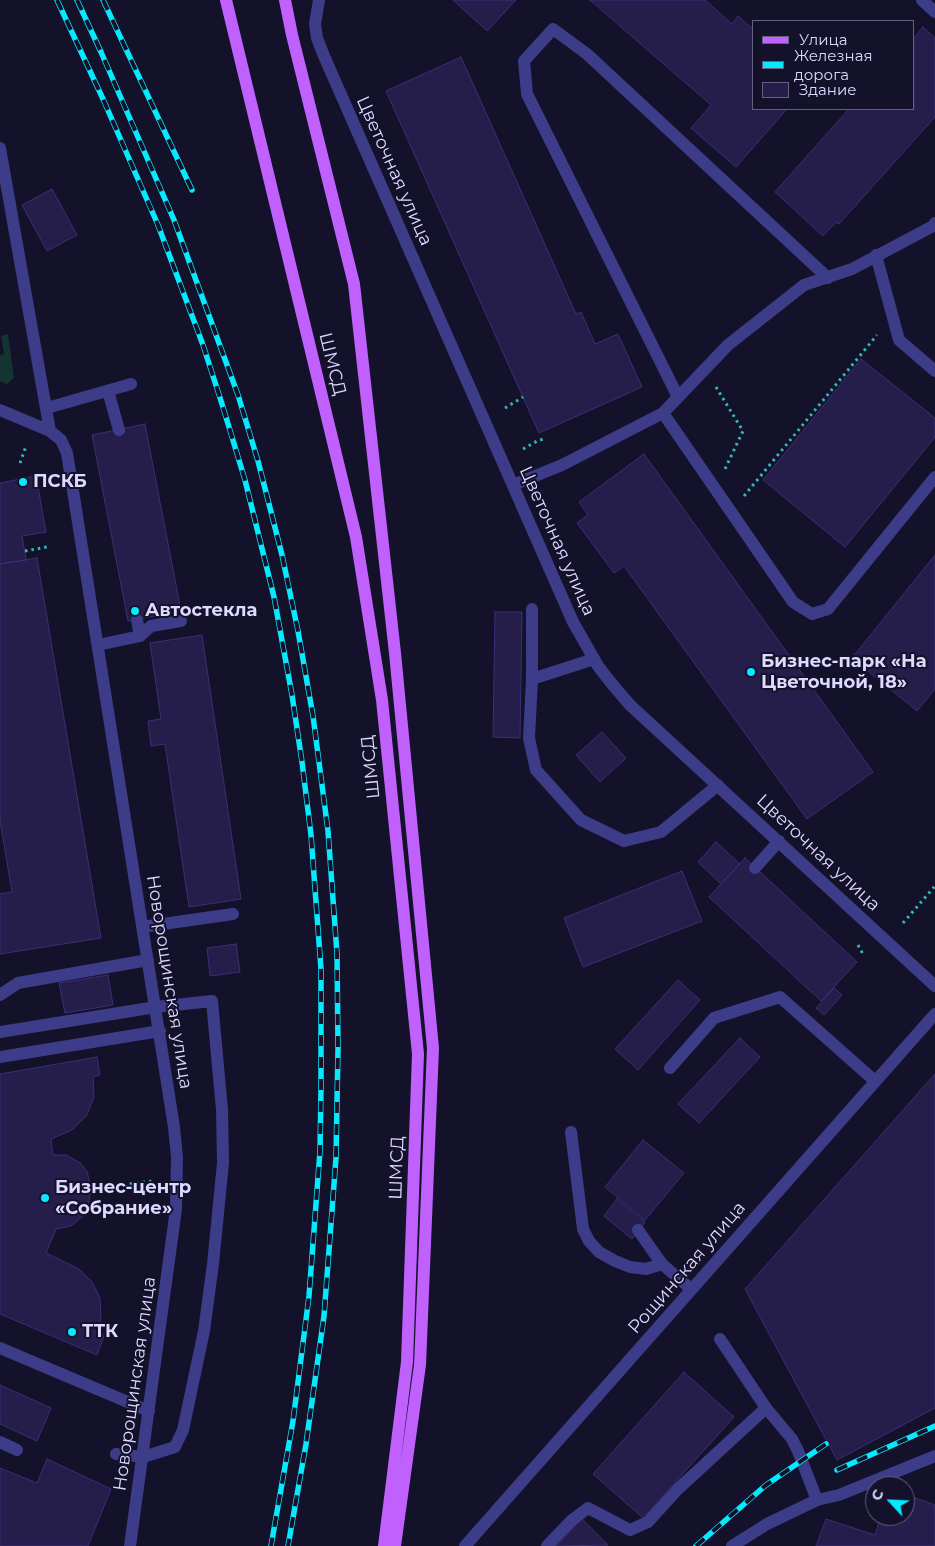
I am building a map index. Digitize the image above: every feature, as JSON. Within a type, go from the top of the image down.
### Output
[{"type":"main road","name":"ШМСД","points":[[226,0],[356,537],[382,700],[418,1054],[407,1362],[384,1546]]},
{"type":"main road","name":"ШМСД","points":[[285,0],[354,284],[395,653],[433,1048],[420,1365],[395,1546]]},
{"type":"street","name":"Цветочная улица","points":[[319,0],[315,24],[317,38],[324,56],[573,622],[594,659],[612,684],[630,704],[935,986]]},
{"type":"street","points":[[922,0],[935,12]]},
{"type":"street","points":[[678,397],[527,94],[524,61],[553,29],[587,54],[828,278]]},
{"type":"street","points":[[0,148],[50,431]]},
{"type":"street","points":[[513,485],[562,465],[663,413],[728,345],[804,285],[852,269],[933,226],[935,223]]},
{"type":"street","points":[[876,255],[899,340],[935,371]]},
{"type":"street","points":[[47,408],[131,384]]},
{"type":"street","points":[[108,391],[119,430]]},
{"type":"street","points":[[0,410],[50,431]]},
{"type":"street","points":[[663,413],[793,602],[812,614],[828,608],[935,477]]},
{"type":"street","name":"Новорощинская улица","points":[[50,431],[61,440],[67,453],[174,1127],[176,1209],[130,1546]]},
{"type":"street","points":[[532,609],[532,679],[529,738],[536,770],[582,820],[624,841],[661,832],[718,785]]},
{"type":"street","points":[[137,620],[140,636]]},
{"type":"street","points":[[98,644],[140,636],[151,626],[181,621]]},
{"type":"street","points":[[532,679],[594,659]]},
{"type":"street","points":[[755,868],[779,841]]},
{"type":"street","points":[[142,927],[233,914]]},
{"type":"street","points":[[0,995],[18,983],[148,960]]},
{"type":"street","points":[[670,1068],[714,1018],[780,996],[875,1081]]},
{"type":"street","points":[[0,1032],[156,1007],[212,1001],[222,1110],[223,1163],[204,1331],[183,1430],[175,1447],[143,1457],[116,1454]]},
{"type":"street","name":"Рощинская улица","points":[[466,1546],[935,1014]]},
{"type":"street","points":[[0,1057],[160,1031]]},
{"type":"street","points":[[571,1132],[582,1229],[589,1241],[599,1252],[630,1267],[646,1269],[662,1264]]},
{"type":"street","points":[[638,1230],[662,1264],[691,1289]]},
{"type":"street","points":[[720,1339],[766,1408],[792,1440],[817,1500]]},
{"type":"street","points":[[0,1348],[149,1411]]},
{"type":"street","points":[[547,1546],[572,1520],[588,1508],[630,1530],[648,1522],[678,1489],[766,1408]]},
{"type":"street","points":[[0,1442],[17,1450]]},
{"type":"street","points":[[732,1546],[767,1524],[817,1500],[839,1495],[935,1456]]},
{"type":"path","points":[[731,512],[892,316]]},
{"type":"path","points":[[705,369],[743,431],[716,490]]},
{"type":"path","points":[[505,408],[523,397]]},
{"type":"path","points":[[523,448],[539,440],[546,439]]},
{"type":"path","points":[[20,463],[26,446]]},
{"type":"path","points":[[25,551],[46,547]]},
{"type":"path","points":[[903,923],[935,886]]},
{"type":"path","points":[[90,1189],[153,1181]]},
{"type":"green space","points":[[8,334],[14,378],[7,384],[0,381],[0,355],[4,354],[1,336]]},
{"type":"building","points":[[453,0],[516,0],[487,31]]},
{"type":"building","points":[[590,0],[705,0],[732,24],[738,16],[752,28],[752,110],[786,110],[736,167],[691,128],[711,105]]},
{"type":"building","points":[[923,27],[935,38],[935,117],[839,224],[836,222],[823,236],[775,192],[848,110],[915,110],[915,37]]},
{"type":"building","points":[[461,57],[576,314],[581,312],[595,344],[618,334],[642,387],[539,433],[386,91]]},
{"type":"building","points":[[52,189],[77,235],[47,251],[22,205]]},
{"type":"building","points":[[861,359],[935,418],[935,437],[845,547],[763,480]]},
{"type":"building","points":[[145,424],[181,611],[128,621],[92,435]]},
{"type":"building","name":"Бизнес-парк «На Цветочной, 18»","points":[[644,454],[873,772],[807,819],[624,566],[614,573],[577,523],[588,515],[579,502]]},
{"type":"building","points":[[36,476],[46,532],[22,536],[26,560],[0,564],[0,483]]},
{"type":"building","points":[[935,555],[935,689],[917,711],[852,658]]},
{"type":"building","points":[[37,558],[101,938],[0,954],[0,894],[12,892],[0,821],[0,564]]},
{"type":"building","points":[[495,612],[522,612],[520,738],[493,737]]},
{"type":"building","points":[[202,635],[241,899],[189,907],[165,744],[151,746],[148,721],[161,719],[150,643]]},
{"type":"building","points":[[602,732],[626,758],[600,782],[576,755]]},
{"type":"building","points":[[716,842],[740,864],[721,884],[698,862]]},
{"type":"building","points":[[745,858],[857,962],[821,1001],[709,897]]},
{"type":"building","points":[[682,871],[702,921],[583,967],[564,918]]},
{"type":"building","points":[[236,944],[240,972],[210,976],[207,948]]},
{"type":"building","points":[[108,975],[113,1005],[65,1013],[59,983]]},
{"type":"building","points":[[678,980],[700,1000],[638,1070],[615,1049]]},
{"type":"building","points":[[834,988],[842,995],[824,1015],[816,1008]]},
{"type":"building","points":[[740,1038],[760,1057],[699,1123],[678,1104]]},
{"type":"building","name":"Бизнес-центр «Собрание»","points":[[97,1057],[100,1075],[93,1077],[94,1097],[87,1115],[72,1130],[51,1139],[53,1155],[67,1155],[80,1163],[87,1171],[91,1189],[88,1207],[82,1217],[71,1226],[56,1229],[46,1253],[79,1269],[92,1282],[100,1298],[101,1319],[97,1333],[104,1336],[97,1355],[0,1314],[0,1074]]},
{"type":"building","points":[[935,1074],[935,1408],[837,1460],[745,1289]]},
{"type":"building","points":[[643,1140],[684,1173],[645,1220],[605,1187]]},
{"type":"building","points":[[617,1199],[645,1222],[632,1239],[604,1216]]},
{"type":"building","points":[[684,1372],[734,1417],[643,1518],[593,1474]]},
{"type":"building","points":[[0,1385],[51,1408],[37,1441],[0,1424]]},
{"type":"building","points":[[47,1459],[111,1489],[88,1546],[0,1546],[0,1468],[37,1483]]},
{"type":"building","points":[[915,1498],[935,1505],[935,1546],[816,1546],[826,1519],[875,1535],[878,1526],[915,1526]]},
{"type":"building","points":[[582,1519],[608,1545],[556,1546]]},
{"type":"railway","points":[[57,0],[158,225],[203,345],[222,404],[245,480],[274,597],[302,762],[311,835],[321,969],[320,1151],[309,1296],[293,1421],[271,1546]]},
{"type":"railway","points":[[77,0],[174,220],[238,395],[258,461],[282,555],[313,716],[328,831],[337,954],[336,1158],[324,1316],[306,1444],[288,1546]]},
{"type":"railway","points":[[103,0],[192,190]]},
{"type":"railway","points":[[837,1470],[935,1426]]},
{"type":"railway","points":[[696,1546],[766,1485],[826,1444]]},
{"type":"place","name":"ПСКБ","points":[[23,482]]},
{"type":"place","name":"Автостекла","points":[[135,611]]},
{"type":"place","name":"Бизнес-парк «На Цветочной, 18»","points":[[751,672]]},
{"type":"place","name":"Бизнес-центр «Собрание»","points":[[45,1198]]},
{"type":"place","name":"ТТК","points":[[72,1332]]}]
